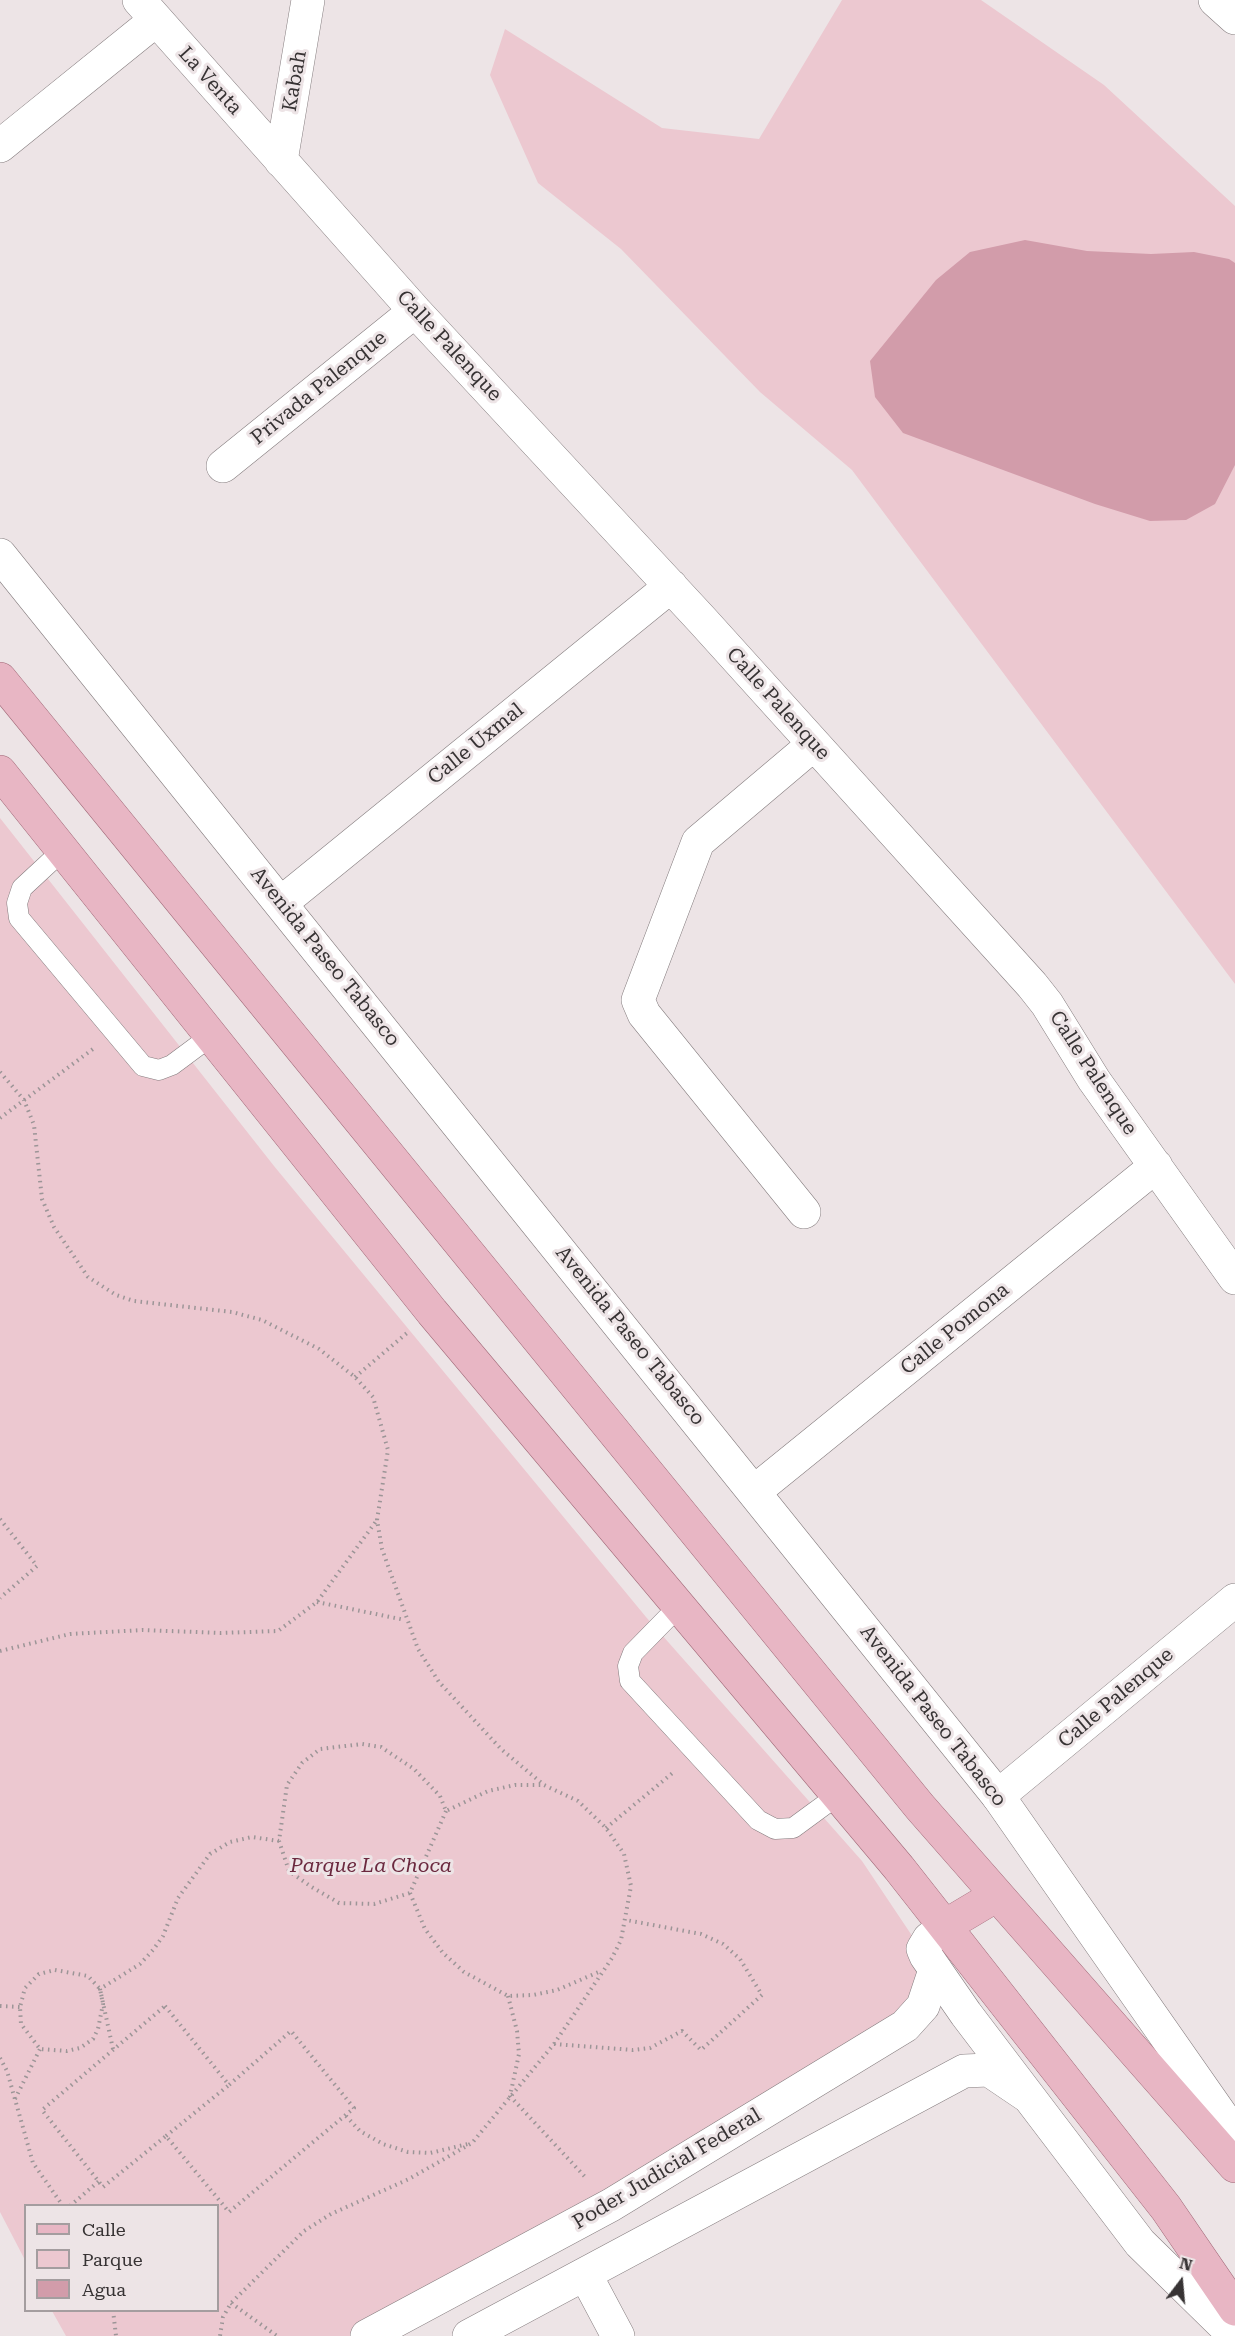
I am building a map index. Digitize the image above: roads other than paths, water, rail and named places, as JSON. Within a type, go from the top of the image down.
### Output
[{"type":"main road","points":[[0,679],[913,1797],[1235,2166]]},
{"type":"main road","points":[[0,772],[432,1312],[838,1795],[945,1926],[1166,2208],[1235,2309]]},
{"type":"main road","points":[[945,1926],[997,1894]]},
{"type":"street","name":"Kabah","points":[[281,161],[308,0]]},
{"type":"street","points":[[1215,0],[1235,18]]},
{"type":"street","name":"La Venta","points":[[147,10],[281,161]]},
{"type":"street","points":[[0,146],[147,10]]},
{"type":"street","name":"Calle Palenque","points":[[281,161],[415,311],[671,586],[1041,995],[1094,1080],[1235,1278]]},
{"type":"street","name":"Privada Palenque","points":[[223,466],[415,311]]},
{"type":"street","name":"Avenida Paseo Tabasco","points":[[0,555],[998,1796],[1235,2135]]},
{"type":"street","name":"Calle Uxmal","points":[[281,903],[671,586]]},
{"type":"street","points":[[804,1212],[644,1014],[638,1000],[698,842],[710,829],[814,744]]},
{"type":"street","name":"Calle Pomona","points":[[755,1491],[1155,1166]]},
{"type":"street","name":"Calle Palenque","points":[[998,1796],[1235,1600]]},
{"type":"street","points":[[945,1926],[929,1939],[924,1948],[935,1970],[1028,2097],[1140,2243],[1235,2336]]},
{"type":"street","name":"Poder Judicial Federal","points":[[367,2336],[611,2205],[905,2026],[923,2006],[935,1970]]},
{"type":"street","points":[[469,2336],[964,2071],[989,2070],[1028,2097]]},
{"type":"street","points":[[585,2274],[618,2336]]},
{"type":"lane","points":[[63,850],[22,888],[17,903],[20,918],[143,1066],[159,1070],[172,1065],[212,1036]]},
{"type":"lane","points":[[680,1606],[633,1653],[628,1666],[630,1681],[758,1820],[775,1829],[794,1828],[838,1795]]},
{"type":"water","points":[[1025,240],[1087,251],[1151,254],[1194,252],[1229,259],[1235,263],[1235,465],[1215,504],[1186,520],[1150,521],[1095,504],[903,433],[875,397],[870,361],[936,280],[970,252]]},
{"type":"park label","name":"Parque La Choca","points":[[371,1866]]}]
